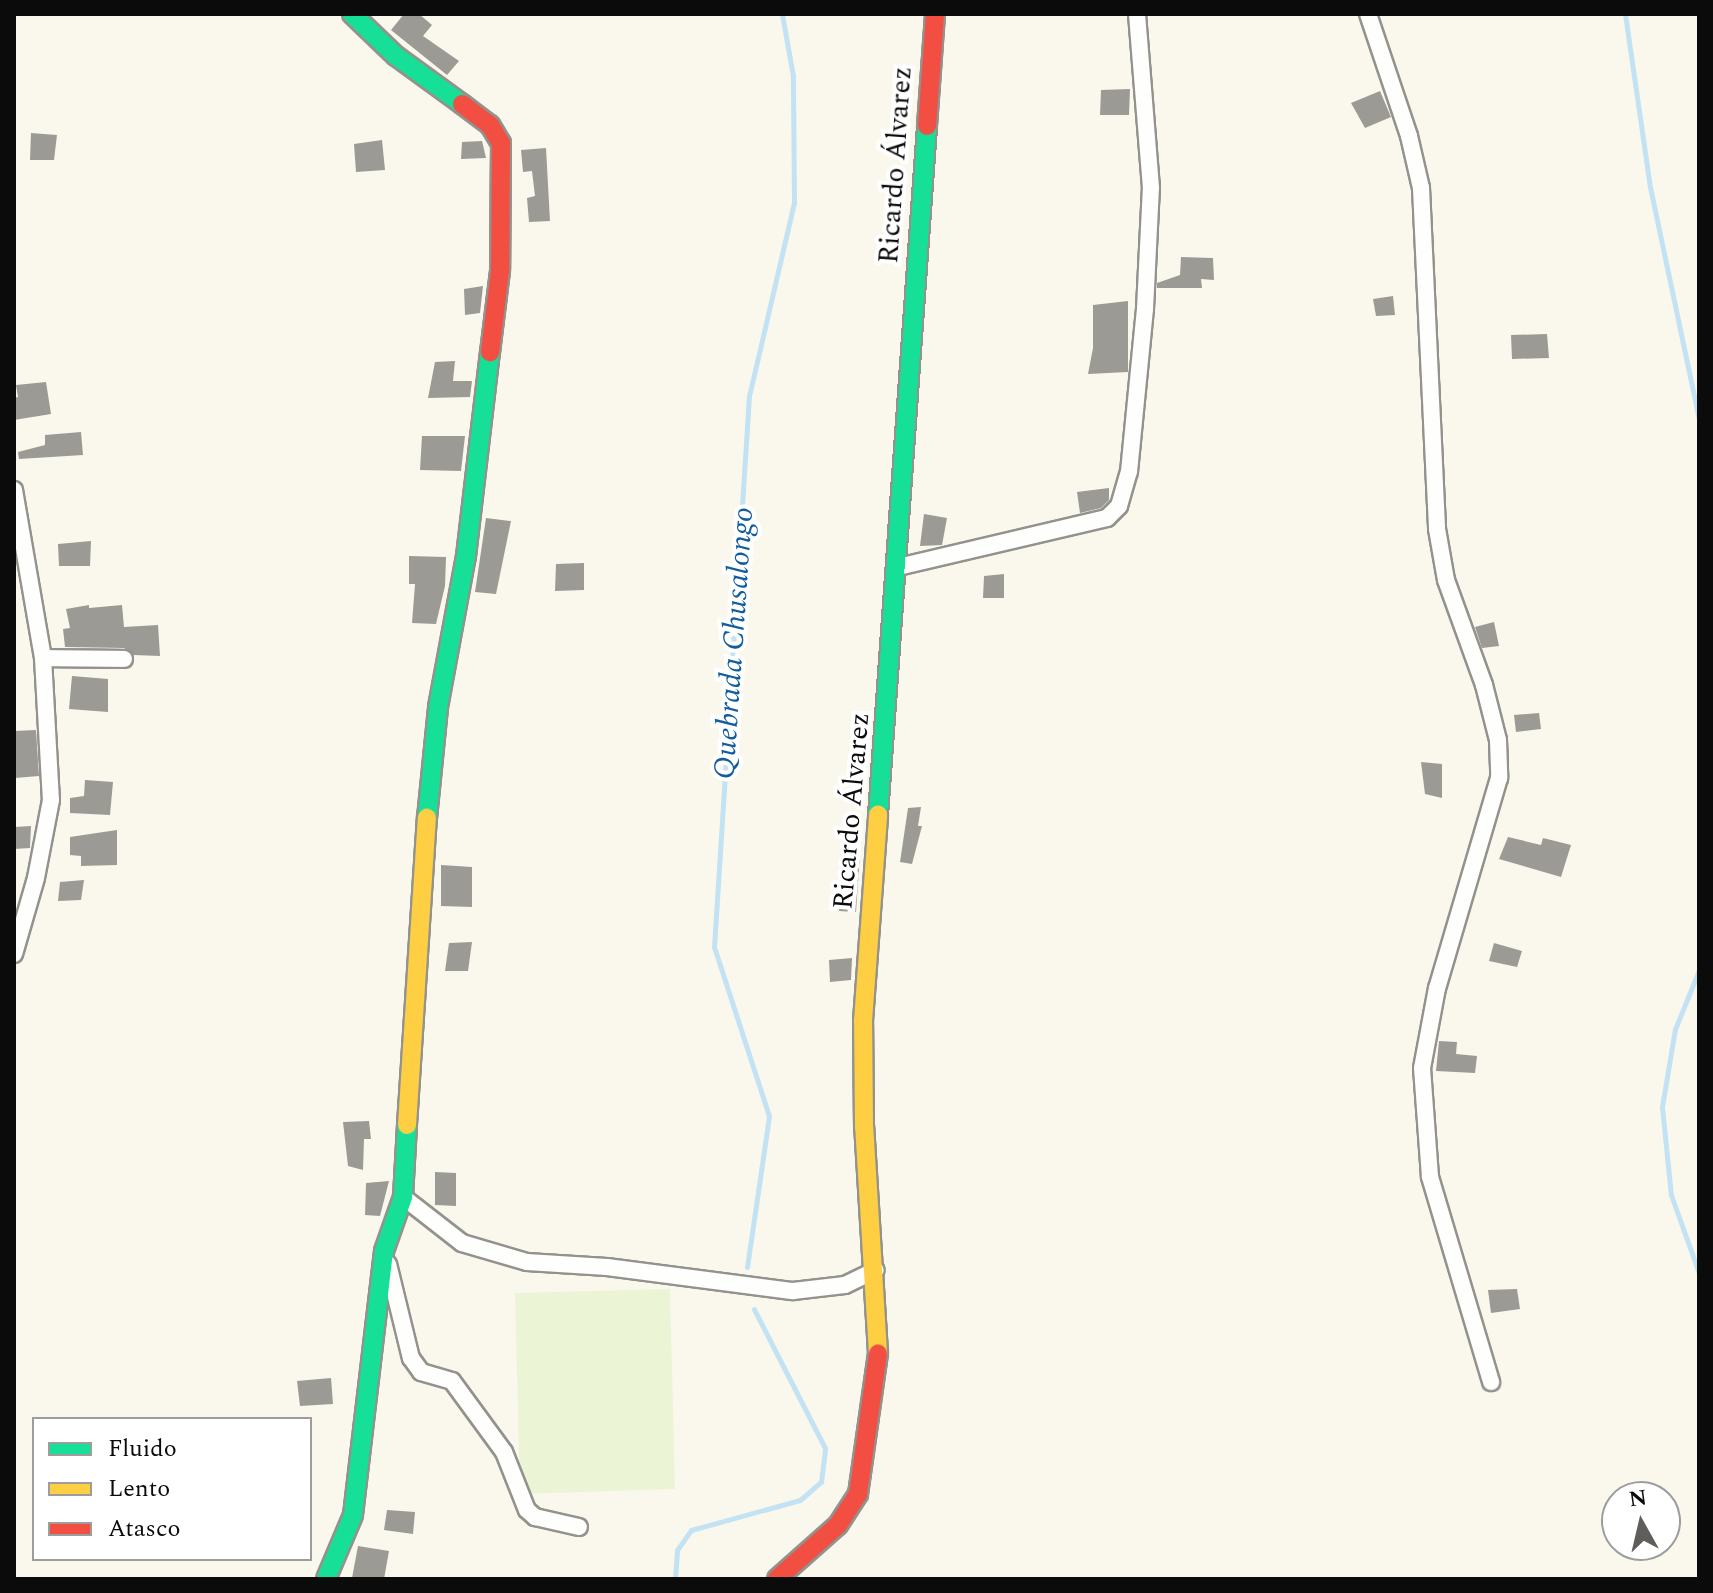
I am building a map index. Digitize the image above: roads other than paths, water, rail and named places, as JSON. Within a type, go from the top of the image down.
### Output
[{"type":"street","points":[[326,1579],[353,1515],[384,1251],[403,1197],[423,861],[438,707],[466,556],[500,271],[501,143],[490,125],[396,56],[352,14]]},
{"type":"street","name":"Ricardo Álvarez","points":[[777,1579],[838,1525],[858,1494],[878,1360],[876,1270],[864,1127],[863,1021],[898,567],[904,412],[935,14]]},
{"type":"street","points":[[898,567],[1107,518],[1119,506],[1129,472],[1145,309],[1151,188],[1137,14]]},
{"type":"street","points":[[1371,17],[1409,136],[1421,188],[1437,529],[1446,580],[1484,685],[1498,740],[1499,778],[1437,988],[1422,1068],[1430,1177],[1491,1382]]},
{"type":"street","points":[[14,490],[43,658],[51,800],[36,878],[14,954]]},
{"type":"street","points":[[43,658],[124,659]]},
{"type":"street","points":[[403,1197],[462,1243],[527,1262],[607,1267],[793,1291],[845,1285],[876,1270]]},
{"type":"street","points":[[384,1251],[411,1358],[421,1372],[452,1381],[504,1452],[527,1510],[535,1517],[579,1527]]},
{"type":"waterway","name":"Quebrada Chusalongo","points":[[747,1267],[769,1116],[714,947],[749,396],[794,203],[793,76],[782,14]]},
{"type":"waterway","points":[[1625,14],[1650,187],[1699,420]]},
{"type":"waterway","points":[[1699,970],[1675,1029],[1662,1107],[1671,1195],[1699,1273]]},
{"type":"waterway","name":"Quebrada Chusalongo","points":[[675,1579],[677,1550],[691,1530],[800,1500],[821,1482],[825,1448],[754,1309]]}]
